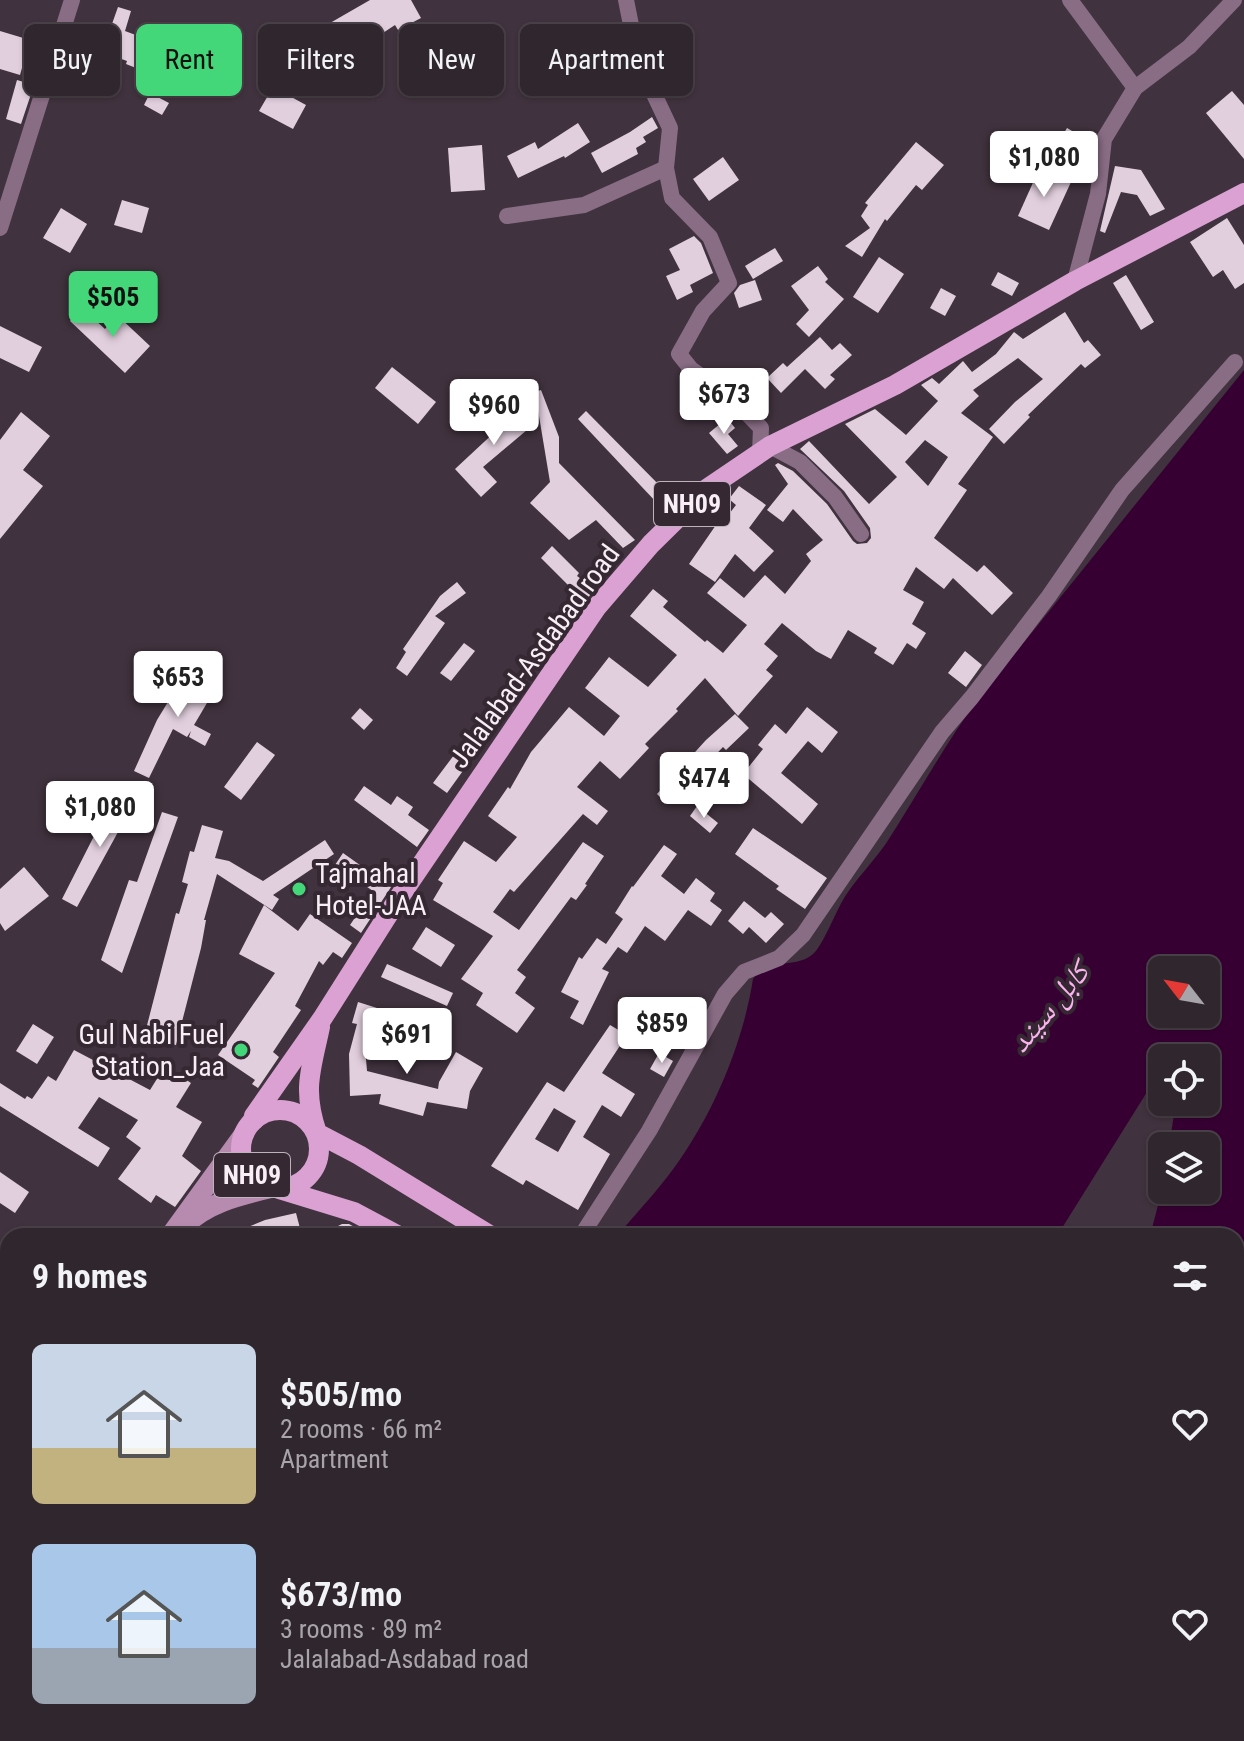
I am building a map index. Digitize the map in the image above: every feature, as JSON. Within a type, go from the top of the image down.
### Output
[{"type":"main road","name":"Jalalabad-Asdabad road","points":[[322,1019],[398,899],[596,608],[651,544],[708,488],[765,449],[895,385],[1075,281],[1244,193]]},
{"type":"main road","name":"NH09","points":[[322,1019],[254,1116],[241,1146],[246,1168],[254,1178],[354,1212],[384,1228]]},
{"type":"main road","name":"NH09","points":[[275,1187],[298,1183],[307,1176],[318,1156],[317,1133],[308,1106],[309,1076],[322,1019]]},
{"type":"main road","name":"NH09","points":[[249,1128],[275,1110],[299,1115],[317,1133],[359,1155],[478,1228]]},
{"type":"main road","points":[[178,1228],[249,1128]]},
{"type":"main road","points":[[181,1228],[216,1203],[275,1187]]},
{"type":"street","points":[[0,228],[72,0]]},
{"type":"street","points":[[626,0],[638,60],[670,128],[666,168],[672,198],[710,237],[729,283],[703,311],[679,354],[691,369],[736,402],[761,428],[765,449],[800,462],[835,497],[861,534]]},
{"type":"street","points":[[1070,0],[1135,88]]},
{"type":"street","points":[[1075,281],[1098,194],[1104,139],[1135,88],[1189,47],[1234,0]]},
{"type":"street","points":[[507,216],[584,205],[666,168]]},
{"type":"street","points":[[586,1228],[649,1131],[725,994],[744,972],[779,958],[803,935],[942,732],[1049,596],[1122,490],[1235,362]]},
{"type":"water","name":"کابل سيند","points":[[1244,370],[1244,1228],[1152,1228],[1158,1204],[1220,1204],[1220,1132],[1171,1132],[1174,1116],[1220,1116],[1220,1044],[1148,1044],[1148,1090],[1062,1228],[624,1228],[676,1166],[707,1115],[736,1047],[753,979],[766,968],[799,961],[817,950],[846,895],[887,842],[979,698]]},
{"type":"building","points":[[370,0],[411,0],[421,18],[410,24],[399,24],[398,30],[395,25],[383,33],[383,24],[328,24]]},
{"type":"building","points":[[118,7],[131,11],[125,31],[136,35],[136,68],[120,58],[120,24],[112,24]]},
{"type":"building","points":[[0,31],[24,38],[24,61],[20,75],[0,69]]},
{"type":"building","points":[[17,80],[24,82],[24,96],[30,96],[21,124],[6,119]]},
{"type":"building","points":[[1232,91],[1244,105],[1244,159],[1206,113]]},
{"type":"building","points":[[148,96],[169,103],[162,115],[144,105]]},
{"type":"building","points":[[268,96],[290,96],[306,105],[293,129],[259,111]]},
{"type":"building","points":[[652,117],[658,128],[643,137],[646,142],[636,148],[638,154],[602,173],[591,153]]},
{"type":"building","points":[[578,123],[590,142],[565,158],[518,178],[507,156],[535,142],[538,149]]},
{"type":"building","points":[[1067,128],[1089,141],[1082,153],[1060,140]]},
{"type":"building","points":[[916,142],[944,165],[922,190],[916,185],[887,221],[885,219],[862,257],[845,246],[870,228],[861,216],[868,205],[865,203]]},
{"type":"building","points":[[482,145],[485,190],[451,192],[448,148]]},
{"type":"building","points":[[723,157],[739,180],[709,201],[693,179]]},
{"type":"building","points":[[1115,166],[1141,170],[1165,209],[1150,216],[1137,195],[1121,192],[1105,233],[1100,231]]},
{"type":"building","points":[[1040,167],[1071,182],[1049,230],[1018,216]]},
{"type":"building","points":[[122,200],[149,208],[142,233],[114,225]]},
{"type":"building","points":[[61,208],[87,224],[70,253],[43,238]]},
{"type":"building","points":[[1227,218],[1244,245],[1244,283],[1235,289],[1223,270],[1213,277],[1190,242]]},
{"type":"building","points":[[694,236],[701,243],[713,273],[690,285],[693,292],[677,300],[666,276],[680,270],[669,249]]},
{"type":"building","points":[[775,248],[783,261],[753,279],[745,266]]},
{"type":"building","points":[[879,257],[904,274],[878,313],[853,297]]},
{"type":"building","points":[[818,266],[828,279],[825,282],[844,299],[809,337],[796,324],[809,310],[791,286]]},
{"type":"building","points":[[998,272],[1019,283],[1012,296],[991,285]]},
{"type":"building","points":[[1126,275],[1154,322],[1141,330],[1113,283]]},
{"type":"building","points":[[755,280],[762,300],[739,308],[734,293],[740,285]]},
{"type":"building","points":[[941,288],[956,296],[945,316],[930,308]]},
{"type":"building","points":[[82,308],[105,329],[117,315],[150,346],[125,373],[70,321]]},
{"type":"building","points":[[1065,312],[1084,343],[1088,340],[1101,355],[1085,368],[1081,364],[1028,415],[1030,417],[1004,444],[989,429],[1043,379],[1018,358],[973,390],[979,396],[961,413],[993,437],[958,484],[967,490],[934,538],[977,572],[984,565],[1013,593],[992,615],[953,578],[944,589],[916,567],[903,590],[924,602],[912,624],[926,633],[916,649],[907,643],[893,665],[874,653],[877,648],[848,630],[831,659],[816,651],[782,623],[764,644],[778,656],[766,670],[773,676],[738,716],[705,678],[645,744],[649,748],[620,779],[600,761],[577,787],[608,811],[597,825],[583,814],[514,892],[510,889],[493,912],[519,930],[583,842],[604,856],[576,900],[571,897],[517,970],[526,977],[515,993],[535,1008],[517,1033],[476,1005],[483,993],[461,979],[493,936],[433,900],[443,883],[438,880],[464,841],[496,862],[517,837],[488,816],[508,787],[510,789],[531,752],[569,707],[604,736],[620,716],[585,688],[609,657],[648,687],[677,655],[630,616],[653,589],[668,601],[663,607],[723,653],[747,625],[707,593],[720,578],[744,598],[765,575],[785,594],[811,561],[806,554],[823,540],[793,509],[783,522],[767,510],[788,484],[775,465],[778,463],[793,471],[827,504],[853,541],[857,544],[867,543],[871,538],[870,528],[844,491],[800,449],[809,441],[869,504],[897,477],[845,424],[875,409],[906,435],[938,401],[921,385],[932,378],[939,384],[963,361],[972,372],[996,354],[1014,332],[1023,339]],"holes":[[[925,440],[948,457],[928,486],[905,462]]]},
{"type":"building","points":[[0,326],[42,347],[29,372],[0,358]]},
{"type":"building","points":[[820,337],[832,350],[840,343],[852,355],[830,375],[835,379],[825,389],[805,369],[781,393],[767,378],[783,363],[787,367]]},
{"type":"building","points":[[392,367],[436,402],[418,424],[375,388]]},
{"type":"building","points":[[541,390],[559,437],[559,463],[635,540],[623,548],[596,520],[569,540],[530,503],[550,482],[535,392]]},
{"type":"building","points":[[511,399],[534,424],[483,467],[497,482],[481,497],[455,469],[498,429],[489,420]]},
{"type":"building","points":[[586,411],[667,493],[657,503],[578,419]]},
{"type":"building","points":[[21,412],[50,436],[23,470],[43,486],[0,539],[0,440]]},
{"type":"building","points":[[727,418],[735,428],[728,434],[738,446],[727,454],[709,433]]},
{"type":"building","points":[[739,486],[766,505],[749,528],[774,551],[754,572],[735,554],[715,582],[689,564],[716,525],[719,527],[736,505],[729,499]]},
{"type":"building","points":[[552,546],[579,573],[577,576],[595,589],[582,605],[571,597],[575,592],[541,558]]},
{"type":"building","points":[[457,582],[466,593],[435,616],[445,623],[407,676],[396,668],[406,652],[403,649],[440,596]]},
{"type":"building","points":[[464,643],[475,651],[451,681],[440,673]]},
{"type":"building","points":[[965,651],[982,665],[966,687],[948,673]]},
{"type":"building","points":[[188,669],[217,686],[194,725],[211,734],[205,746],[189,737],[191,731],[187,737],[173,729],[149,778],[134,771],[157,720]]},
{"type":"building","points":[[807,707],[838,732],[822,753],[808,741],[781,773],[818,804],[802,824],[743,774],[763,749],[758,745],[775,724],[786,734]]},
{"type":"building","points":[[360,708],[373,720],[364,730],[351,718]]},
{"type":"building","points":[[735,714],[749,728],[663,800],[657,794],[706,740]]},
{"type":"building","points":[[257,742],[275,755],[241,800],[224,787]]},
{"type":"building","points":[[457,751],[470,761],[447,793],[433,783]]},
{"type":"building","points":[[364,786],[391,805],[397,796],[413,807],[408,815],[429,830],[417,847],[354,800]]},
{"type":"building","points":[[131,789],[145,795],[118,832],[77,907],[62,899],[93,838]]},
{"type":"building","points":[[697,806],[718,823],[710,833],[690,816]]},
{"type":"building","points":[[162,812],[178,817],[122,973],[101,960],[129,880],[137,882]]},
{"type":"building","points":[[202,825],[223,831],[215,858],[229,861],[263,881],[325,840],[334,854],[273,895],[279,899],[272,910],[217,874],[176,1045],[144,1037],[176,913],[179,914],[188,884],[182,882],[190,851],[194,852]]},
{"type":"building","points":[[753,828],[827,878],[805,909],[735,854]]},
{"type":"building","points":[[664,845],[677,854],[661,876],[684,894],[696,878],[715,893],[710,901],[722,910],[711,926],[688,910],[665,941],[645,926],[627,953],[618,947],[602,969],[609,972],[583,1025],[570,1018],[579,1001],[561,992],[579,957],[582,959],[597,938],[606,944],[623,919],[615,913]]},
{"type":"building","points":[[343,853],[381,880],[385,874],[395,881],[361,933],[350,925],[373,891],[335,865]]},
{"type":"building","points":[[24,867],[49,896],[5,931],[0,923],[0,889]]},
{"type":"building","points":[[744,901],[765,918],[771,912],[784,924],[766,943],[749,927],[743,934],[728,921]]},
{"type":"building","points":[[264,905],[298,931],[310,914],[352,943],[342,958],[333,952],[323,965],[319,961],[295,1006],[301,1010],[273,1052],[279,1057],[258,1088],[252,1084],[255,1080],[218,1055],[275,973],[239,954]]},
{"type":"building","points":[[426,927],[455,945],[441,967],[412,949]]},
{"type":"building","points":[[387,964],[453,993],[447,1006],[381,977]]},
{"type":"building","points":[[358,1002],[377,1008],[365,1047],[367,1071],[438,1089],[456,1052],[483,1068],[470,1091],[467,1109],[427,1102],[423,1116],[379,1104],[381,1094],[350,1096],[349,1054],[357,1024],[352,1023]]},
{"type":"building","points":[[678,1011],[690,1017],[679,1037],[668,1031]]},
{"type":"building","points":[[33,1024],[54,1037],[37,1064],[16,1051]]},
{"type":"building","points":[[610,1025],[627,1035],[602,1073],[635,1094],[621,1117],[602,1105],[583,1137],[610,1154],[578,1210],[526,1180],[523,1185],[491,1166],[547,1082],[564,1092]],"holes":[[[554,1108],[576,1121],[558,1152],[535,1139]]]},
{"type":"building","points":[[74,1050],[150,1090],[165,1066],[191,1083],[176,1107],[202,1122],[182,1156],[201,1171],[175,1207],[156,1195],[151,1203],[118,1179],[141,1148],[126,1137],[138,1120],[99,1097],[78,1128],[110,1148],[98,1167],[0,1106],[0,1083],[25,1099],[27,1096],[32,1099],[48,1076],[56,1081]]},
{"type":"building","points":[[659,1053],[673,1061],[664,1077],[650,1069]]},
{"type":"building","points":[[0,1172],[29,1192],[15,1213],[0,1203]]},
{"type":"building","points":[[296,1213],[300,1228],[246,1228]]},
{"type":"building","points":[[349,1224],[356,1228],[334,1228]]},
{"type":"place","name":"Tajmahal Hotel-JAA","points":[[299,889]]},
{"type":"place","name":"Gul Nabi Fuel Station_Jaa","points":[[241,1050]]}]
